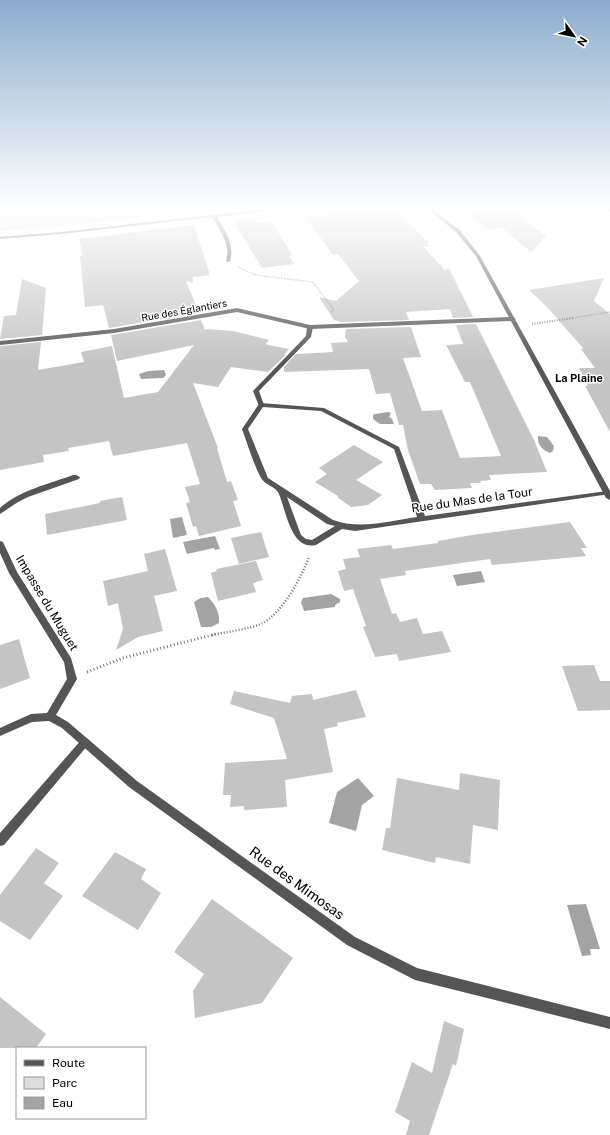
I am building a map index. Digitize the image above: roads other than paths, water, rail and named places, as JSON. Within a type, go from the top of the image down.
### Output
[{"type":"street","points":[[480,260],[609,495]]},
{"type":"street","name":"Rue des Églantiers","points":[[0,343],[114,331],[236,310],[310,327],[513,319]]},
{"type":"street","points":[[310,327],[309,336],[256,391],[261,405],[322,409],[397,448],[422,519]]},
{"type":"street","name":"Rue du Mas de la Tour","points":[[261,405],[245,429],[266,479],[330,522],[341,526],[355,528],[609,495]]},
{"type":"street","points":[[0,512],[20,498],[76,477]]},
{"type":"street","name":"Rue du Mas de la Tour","points":[[280,489],[298,536],[304,541],[313,543],[341,526]]},
{"type":"street","name":"Impasse du Muguet","points":[[0,544],[13,573],[68,661],[72,679],[50,717]]},
{"type":"street","points":[[0,732],[31,718],[50,717]]},
{"type":"street","name":"Rue des Mimosas","points":[[50,717],[65,725],[133,784],[351,941],[415,974],[610,1023]]},
{"type":"street","points":[[0,841],[85,742]]},
{"type":"water","points":[[164,370],[166,375],[163,378],[141,379],[139,374],[148,371]]},
{"type":"water","points":[[391,413],[389,417],[392,419],[394,424],[380,424],[373,419],[373,415],[375,414]]},
{"type":"water","points":[[538,436],[547,437],[554,446],[553,451],[550,453],[542,448],[538,442]]},
{"type":"water","points":[[182,517],[187,535],[173,538],[170,519]]},
{"type":"water","points":[[215,536],[220,549],[215,550],[214,548],[187,554],[183,542]]},
{"type":"water","points":[[481,571],[485,582],[457,586],[453,575]]},
{"type":"water","points":[[331,594],[340,599],[340,602],[335,605],[335,607],[304,611],[301,602],[303,598]]},
{"type":"water","points":[[208,597],[213,603],[219,616],[219,623],[211,627],[201,627],[194,602],[201,598]]},
{"type":"water","points":[[358,778],[374,796],[362,805],[356,831],[329,823],[337,792]]},
{"type":"water","points":[[586,904],[600,949],[590,949],[591,955],[582,956],[567,905]]},
{"type":"district","name":"La Plaine","points":[[579,378]]}]
